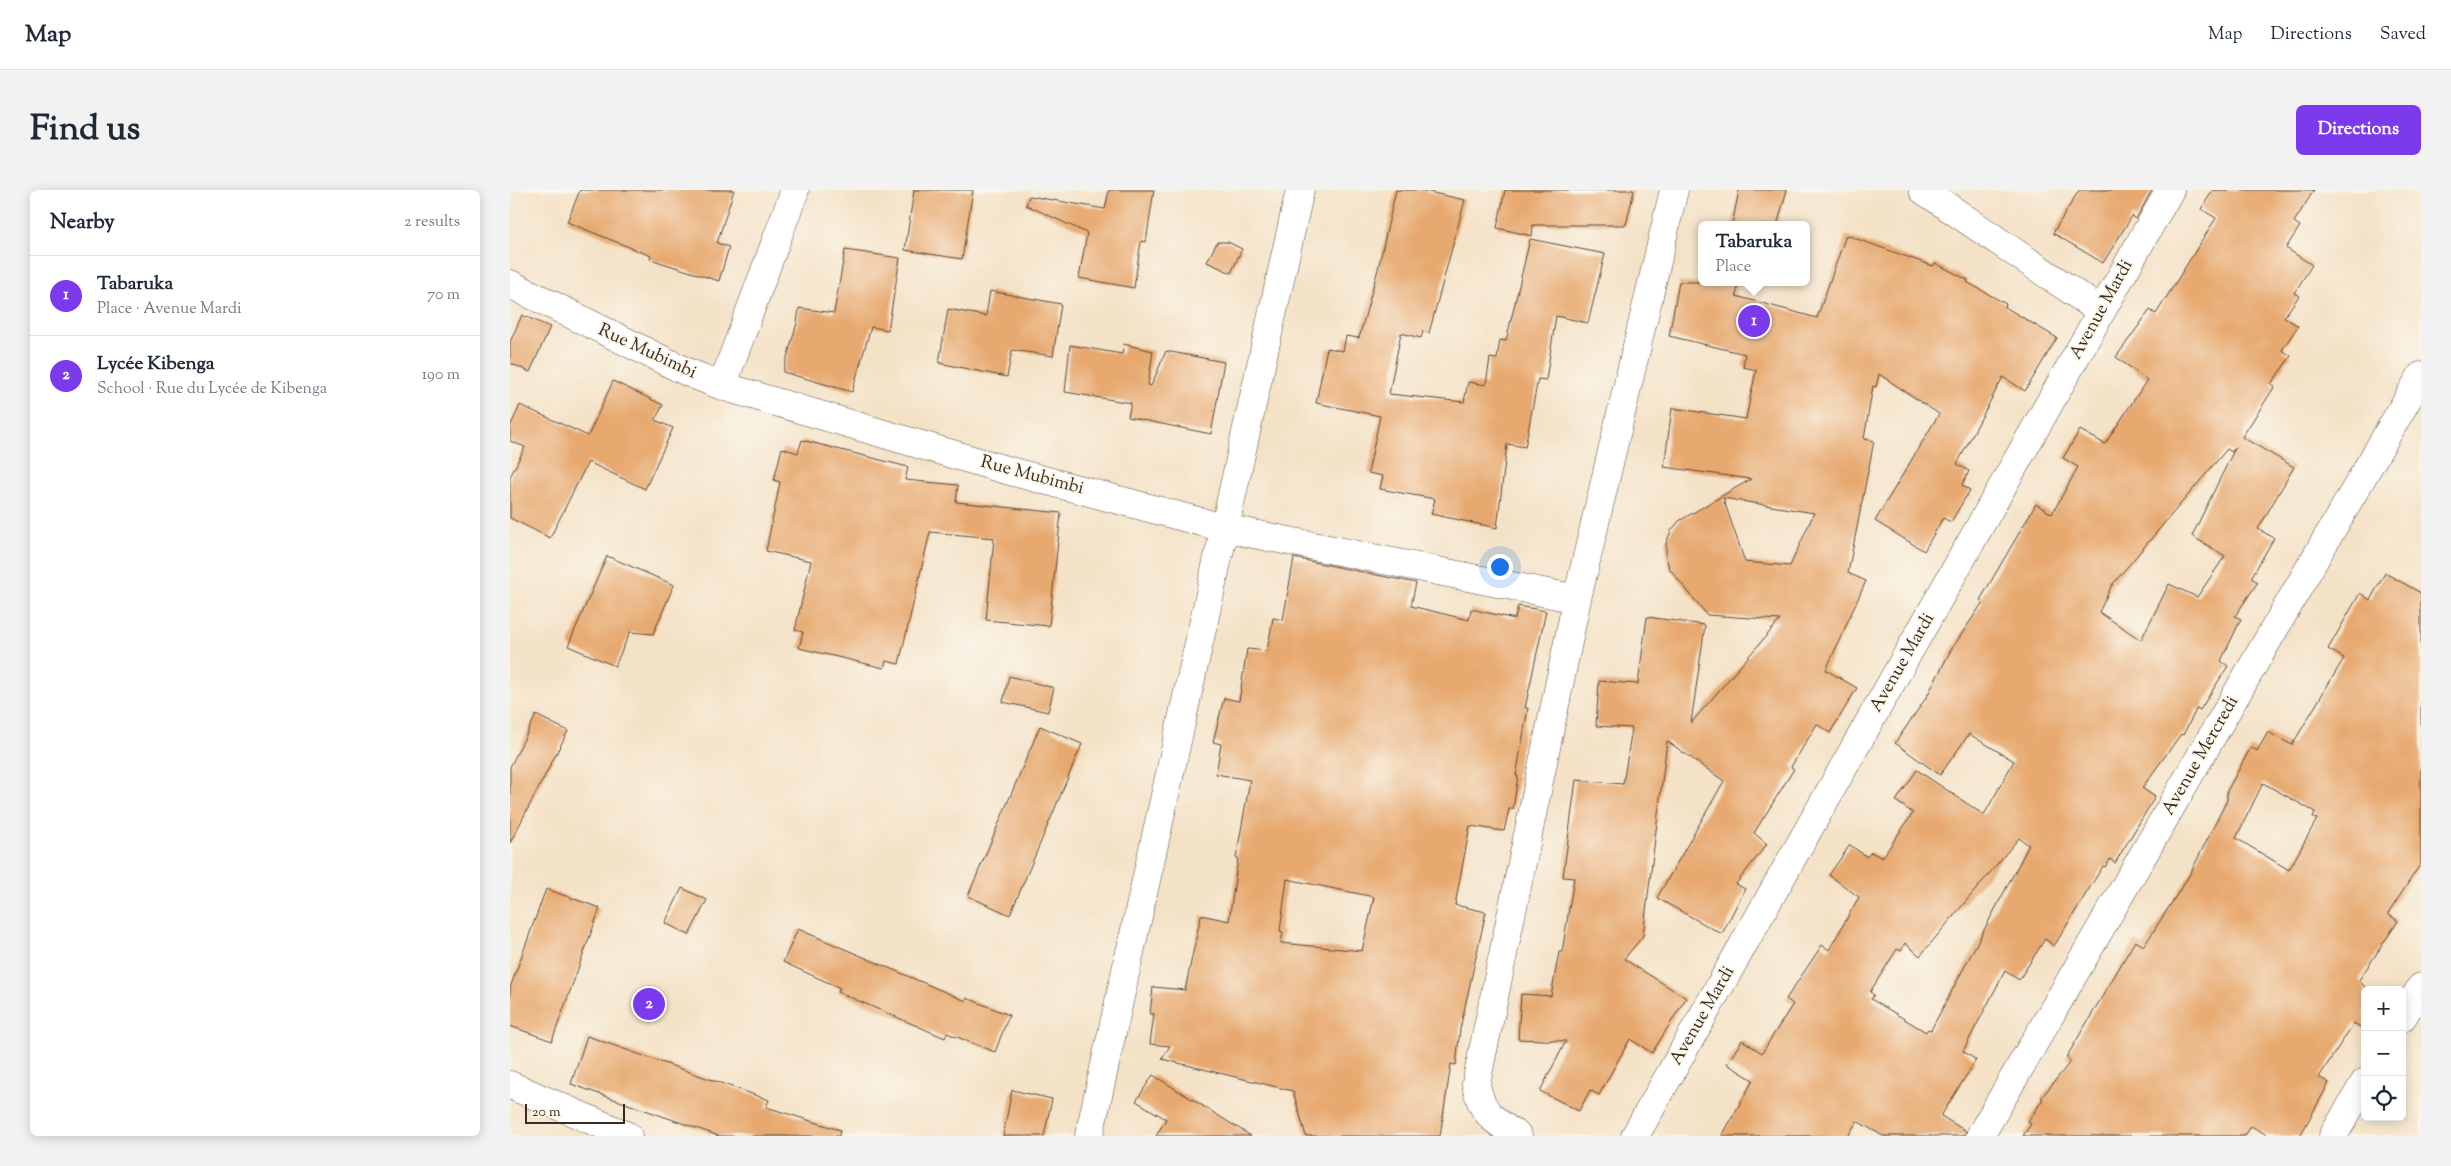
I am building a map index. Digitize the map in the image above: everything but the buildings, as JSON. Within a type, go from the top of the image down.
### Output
[{"type":"street","points":[[722,386],[795,190]]},
{"type":"street","points":[[1089,1136],[1300,190]]},
{"type":"street","points":[[1518,1136],[1496,1123],[1486,1111],[1479,1102],[1476,1084],[1577,599],[1674,190]]},
{"type":"street","points":[[1923,190],[2101,311]]},
{"type":"street","name":"Avenue Mardi","points":[[1635,1136],[2170,190]]},
{"type":"street","name":"Rue Mubimbi","points":[[510,284],[687,372],[722,386],[1006,470],[1224,528],[1577,599]]},
{"type":"street","name":"Avenue Mercredi","points":[[1980,1136],[2421,376]]},
{"type":"street","points":[[2406,1011],[2421,987]]},
{"type":"street","points":[[510,1085],[628,1136]]},
{"type":"street","points":[[2333,1136],[2361,1089]]},
{"type":"place","name":"Tabaruka","points":[[1754,321]]},
{"type":"place","name":"Lycée Kibenga","points":[[649,1004]]}]
